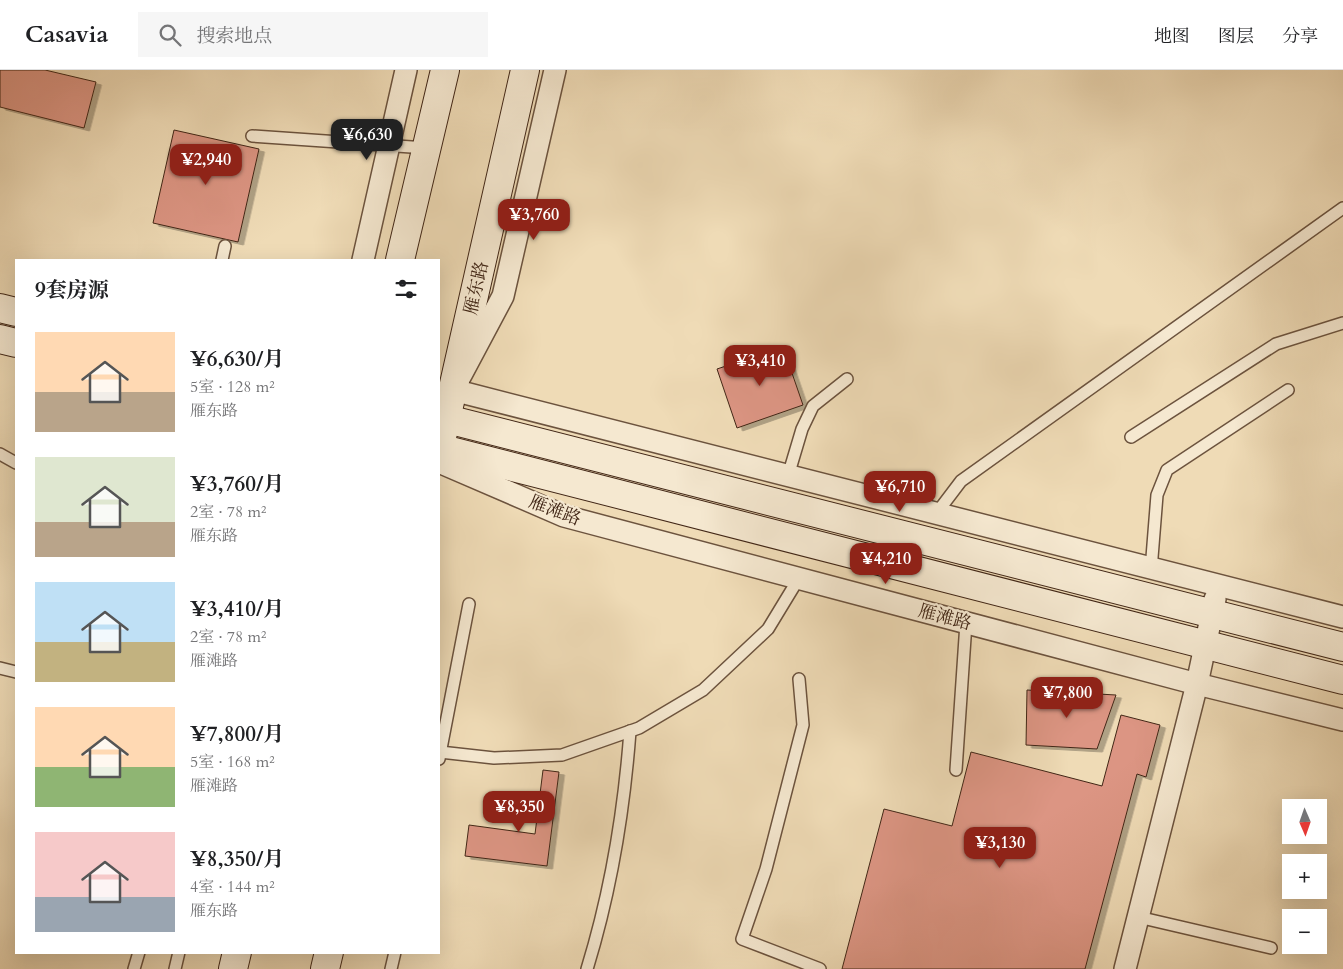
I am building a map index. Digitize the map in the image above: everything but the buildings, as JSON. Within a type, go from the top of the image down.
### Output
[{"type":"main road","points":[[400,259],[444,70]]},
{"type":"main road","name":"雁东路","points":[[440,441],[443,418],[453,390],[524,70]]},
{"type":"main road","points":[[0,308],[15,312]]},
{"type":"main road","points":[[0,339],[15,343]]},
{"type":"main road","points":[[443,418],[1343,647]]},
{"type":"main road","name":"雁滩路","points":[[440,449],[1343,680]]},
{"type":"main road","points":[[233,969],[237,954]]},
{"type":"main road","points":[[325,969],[329,954]]},
{"type":"street","points":[[363,259],[406,70]]},
{"type":"street","points":[[555,70],[503,296],[453,390],[1151,570],[1343,617]]},
{"type":"street","name":"雁滩路","points":[[440,462],[564,516],[1197,684],[1343,720]]},
{"type":"street","points":[[1125,969],[1197,684],[1218,586]]},
{"type":"lane","points":[[252,136],[426,148]]},
{"type":"lane","points":[[936,514],[961,481],[1343,208]]},
{"type":"lane","points":[[222,259],[225,246]]},
{"type":"lane","points":[[1131,437],[1276,344],[1343,323]]},
{"type":"lane","points":[[788,476],[802,429],[812,406],[847,379]]},
{"type":"lane","points":[[1151,570],[1157,495],[1167,470],[1288,390]]},
{"type":"lane","points":[[0,454],[15,462]]},
{"type":"lane","points":[[469,604],[440,756],[494,758],[562,755],[630,731],[703,690],[768,629],[799,578]]},
{"type":"lane","points":[[956,770],[966,622]]},
{"type":"lane","points":[[0,668],[15,672]]},
{"type":"lane","points":[[799,679],[803,725],[766,869],[742,939],[820,969]]},
{"type":"lane","points":[[587,969],[603,915],[625,799],[630,731]]},
{"type":"lane","points":[[1138,918],[1271,948]]},
{"type":"lane","points":[[134,969],[138,954]]},
{"type":"lane","points":[[175,969],[179,954]]},
{"type":"lane","points":[[391,969],[394,954]]}]
